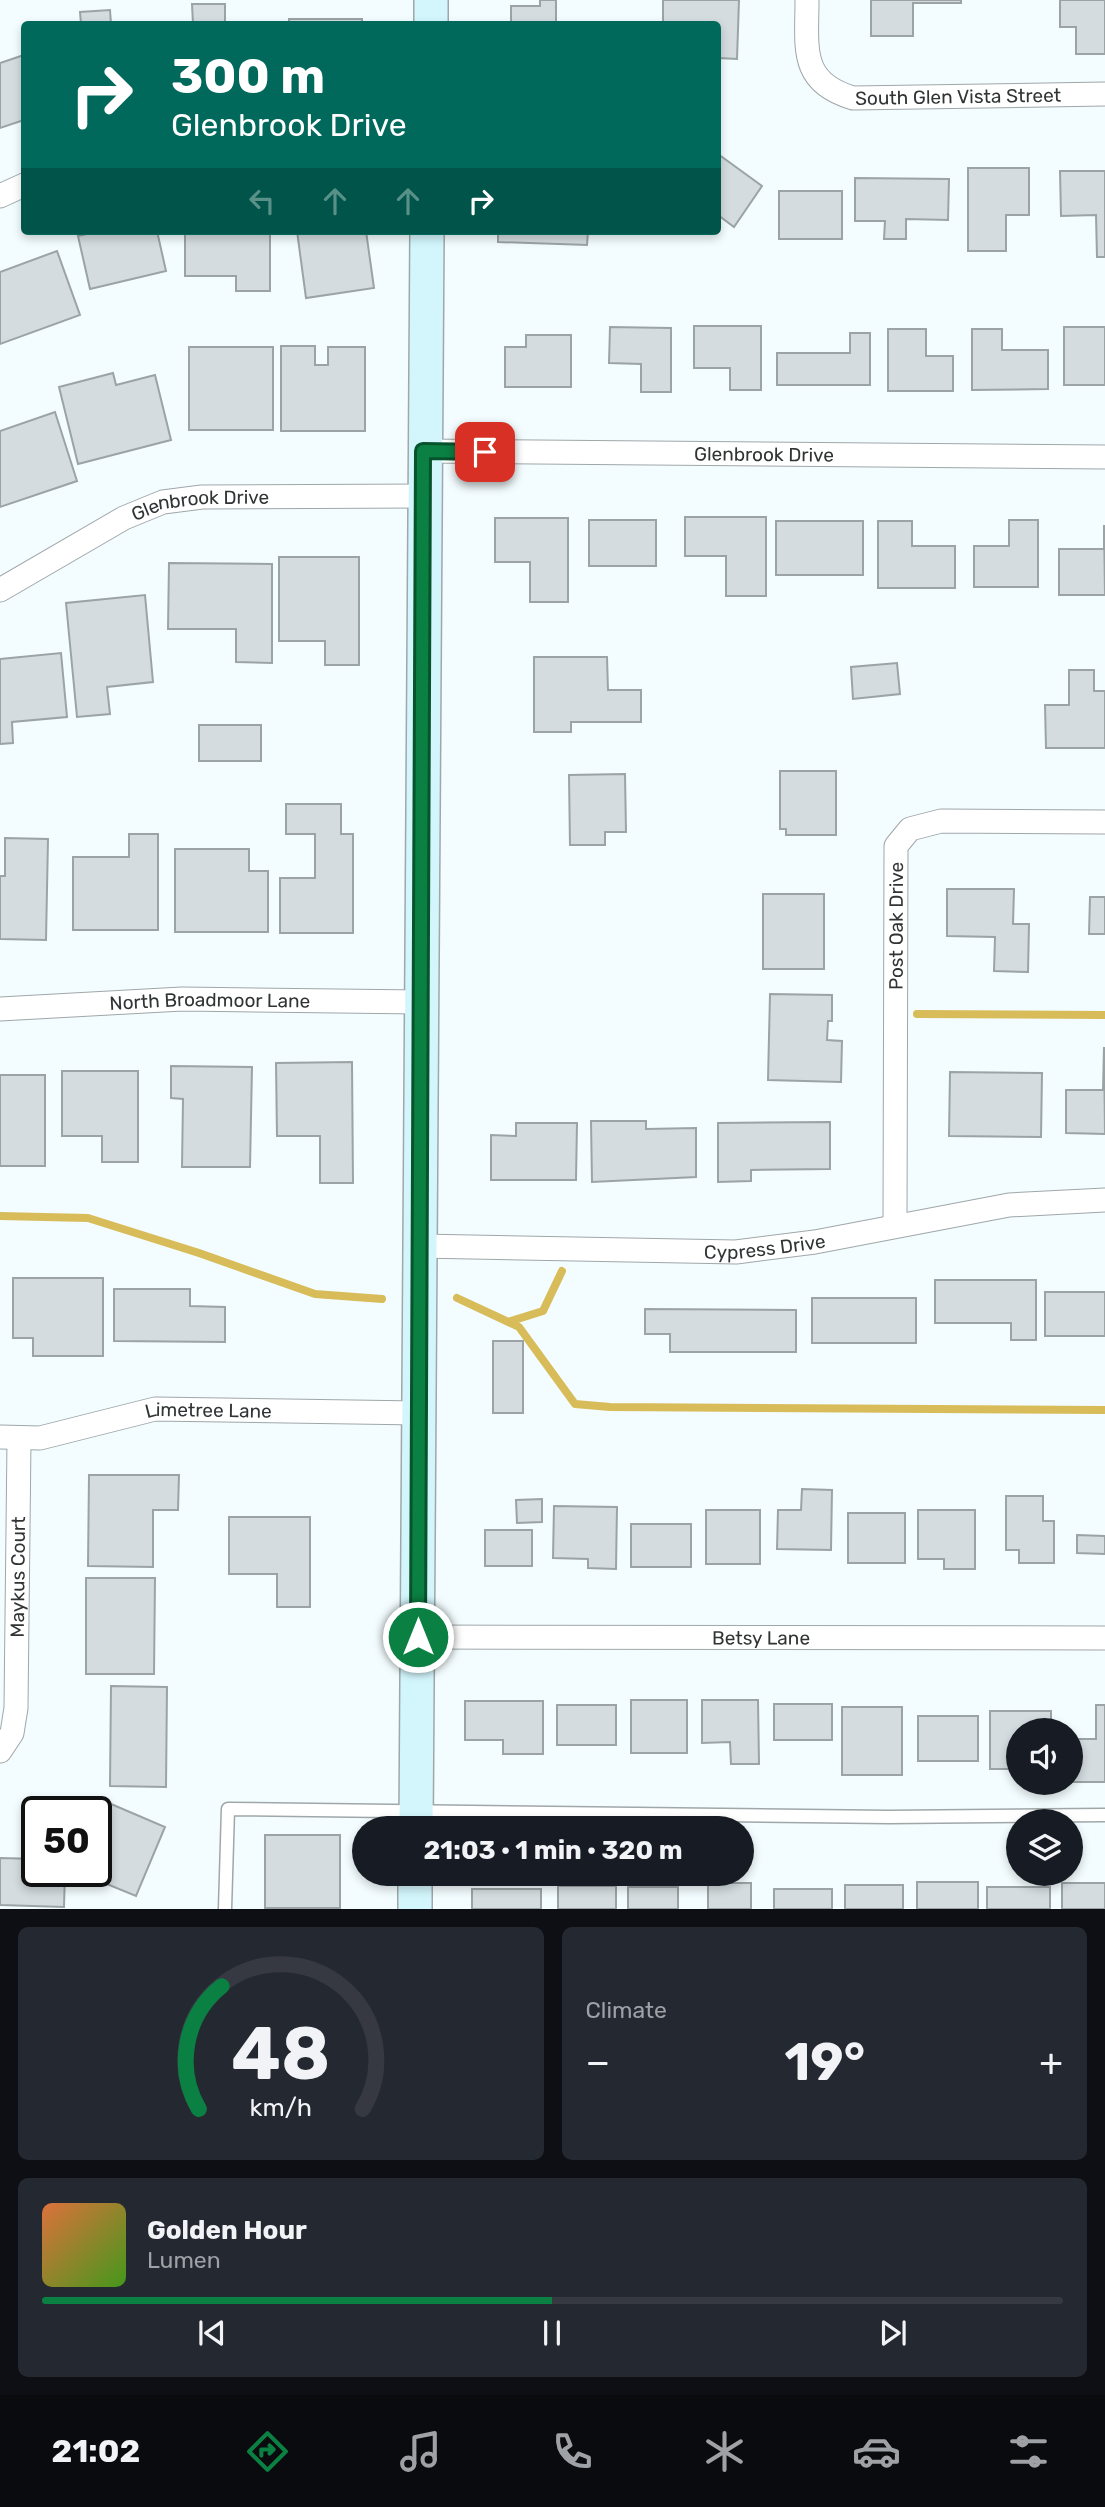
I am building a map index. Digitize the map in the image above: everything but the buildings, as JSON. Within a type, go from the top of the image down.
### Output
[{"type":"main road","points":[[431,0],[431,21]]},
{"type":"main road","points":[[416,1816],[426,235]]},
{"type":"main road","points":[[415,1886],[415,1909]]},
{"type":"street","name":"South Glen Vista Street","points":[[807,0],[807,46],[814,76],[833,92],[853,98],[1104,94]]},
{"type":"street","points":[[0,196],[21,186]]},
{"type":"street","name":"Glenbrook Drive","points":[[423,451],[1105,457]]},
{"type":"street","name":"Glenbrook Drive","points":[[0,590],[124,518],[163,502],[202,497],[423,496]]},
{"type":"street","name":"Post Oak Drive","points":[[895,1225],[896,846],[910,829],[940,821],[1105,822]]},
{"type":"street","name":"North Broadmoor Lane","points":[[0,1009],[181,999],[420,1002]]},
{"type":"street","name":"Cypress Drive","points":[[420,1246],[737,1252],[814,1242],[1009,1205],[1105,1200]]},
{"type":"street","name":"Limetree Lane","points":[[10,1439],[81,1430],[155,1409],[419,1413]]},
{"type":"street","name":"Maykus Court","points":[[0,1751],[12,1733],[16,1708],[10,1439]]},
{"type":"street","name":"Betsy Lane","points":[[418,1637],[1105,1638]]},
{"type":"lane","points":[[225,1909],[228,1809],[352,1817]]},
{"type":"lane","points":[[754,1818],[1105,1815]]},
{"type":"waterway","points":[[917,1014],[1105,1015]]},
{"type":"waterway","points":[[0,1216],[88,1218],[315,1294],[382,1299]]},
{"type":"waterway","points":[[508,1322],[543,1311],[562,1271]]},
{"type":"waterway","points":[[457,1298],[519,1327],[575,1404],[610,1407],[1105,1410]]},
{"type":"route","points":[[418,1637],[423,451],[485,452]]}]
